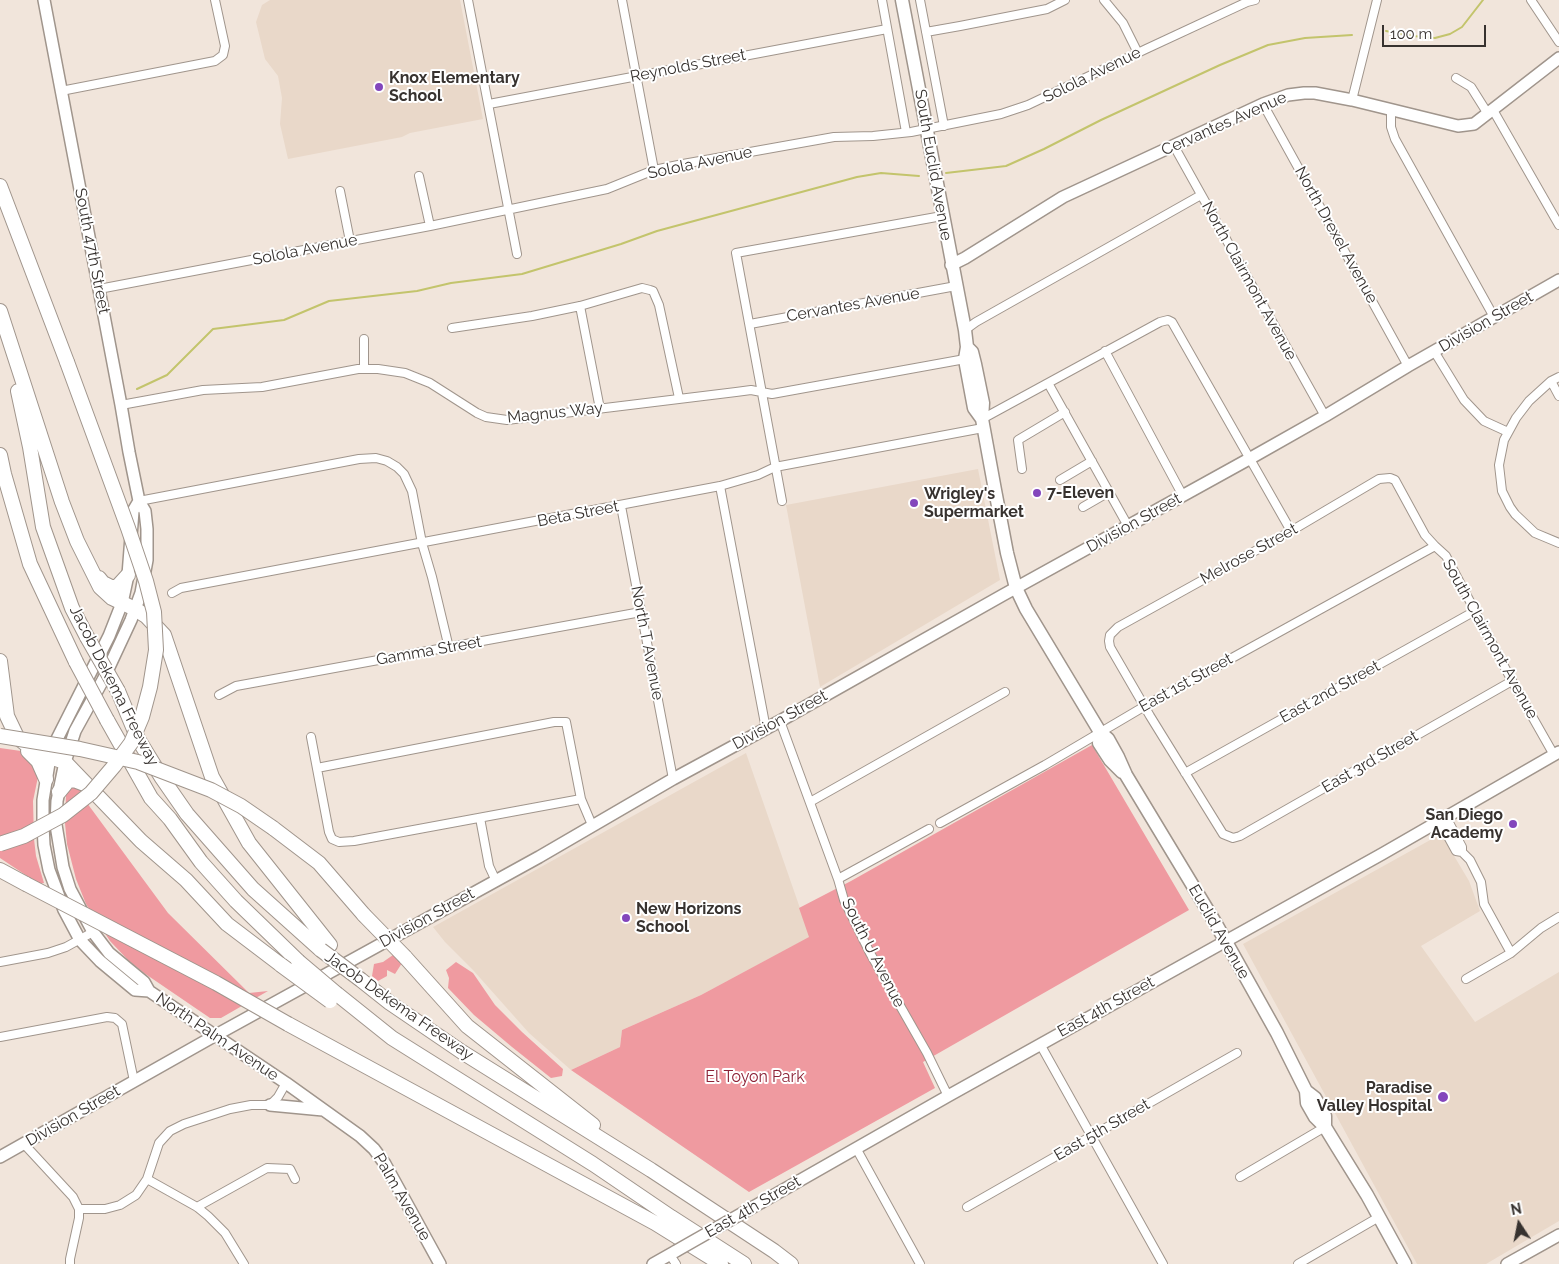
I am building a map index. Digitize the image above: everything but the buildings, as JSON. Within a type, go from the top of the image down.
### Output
[{"type":"highway","points":[[0,186],[67,362],[146,581],[154,612],[156,650],[150,687],[142,717],[131,743],[114,766],[91,793],[63,815],[24,836],[0,844]]},
{"type":"highway","points":[[0,312],[62,502],[91,570],[100,587],[112,598],[146,616],[164,635],[212,778],[249,844],[326,948]]},
{"type":"highway","name":"Jacob Dekema Freeway","points":[[0,312],[30,447],[43,527],[72,608],[118,691],[138,739],[187,814],[253,889],[390,1003],[462,1052],[651,1170],[791,1264]]},
{"type":"highway","name":"Jacob Dekema Freeway","points":[[0,455],[30,564],[76,662],[151,798],[179,831],[201,862],[236,901],[334,998],[392,1038],[593,1164],[744,1264]]},
{"type":"highway","points":[[91,570],[103,583],[111,587],[117,587],[128,576]]},
{"type":"highway","points":[[0,662],[7,716],[17,736],[38,761],[46,779]]},
{"type":"highway","points":[[0,736],[80,749],[138,762],[211,790],[241,806],[319,863],[364,915],[467,1026],[651,1170]]},
{"type":"highway","points":[[17,736],[37,752],[65,762],[141,841],[186,880],[227,924],[281,965],[334,998]]},
{"type":"highway","points":[[59,792],[68,781],[74,780],[89,786]]},
{"type":"highway","points":[[0,870],[216,983],[654,1223],[721,1264]]},
{"type":"main road","name":"South 47th Street","points":[[44,0],[139,501],[145,511],[147,560],[141,593],[125,634],[103,680],[75,731],[65,762],[57,801],[56,825]]},
{"type":"main road","name":"South Euclid Avenue","points":[[902,0],[951,265],[965,330],[966,353],[972,352],[982,403],[983,424]]},
{"type":"main road","name":"Cervantes Avenue","points":[[951,265],[1063,197],[1263,104],[1289,94],[1315,93],[1458,126],[1474,124],[1559,58]]},
{"type":"main road","name":"Division Street","points":[[0,1157],[216,1035],[539,857],[673,779],[1249,459],[1559,280]]},
{"type":"main road","name":"Euclid Avenue","points":[[983,424],[1001,526],[1016,588],[1026,609],[1100,732],[1099,743],[1110,760],[1126,775],[1216,924],[1277,1033],[1306,1091],[1315,1098],[1323,1112],[1325,1127],[1405,1264]]},
{"type":"main road","name":"South 47th Street","points":[[43,826],[43,800],[50,757],[60,732],[109,636],[122,603],[128,576],[133,511],[139,501]]},
{"type":"main road","name":"East 4th Street","points":[[653,1264],[674,1257],[762,1202],[856,1148],[1226,942],[1557,753]]},
{"type":"main road","name":"North Palm Avenue","points":[[56,825],[63,866],[70,889],[93,932],[109,952],[144,982],[149,991],[286,1083]]},
{"type":"main road","name":"North Palm Avenue","points":[[43,826],[44,845],[49,870],[64,910],[80,940],[100,961],[135,990],[149,991]]},
{"type":"main road","name":"Palm Avenue","points":[[286,1083],[360,1136],[374,1149],[385,1164],[440,1264]]},
{"type":"main road","points":[[270,1105],[324,1110]]},
{"type":"main road","points":[[1507,1264],[1559,1234]]},
{"type":"street","points":[[61,91],[215,61],[223,55],[225,46],[214,0]]},
{"type":"street","points":[[468,0],[517,254]]},
{"type":"street","points":[[622,0],[654,170]]},
{"type":"street","points":[[882,0],[906,132]]},
{"type":"street","points":[[920,0],[944,126]]},
{"type":"street","points":[[926,32],[1047,9],[1065,0]]},
{"type":"street","points":[[1104,0],[1123,23],[1138,53]]},
{"type":"street","name":"Solola Avenue","points":[[99,289],[430,226],[608,189],[654,170],[834,137],[873,136],[927,130],[1000,114],[1028,105],[1247,2],[1255,0]]},
{"type":"street","points":[[1352,100],[1377,0]]},
{"type":"street","points":[[1531,0],[1559,42]]},
{"type":"street","name":"Reynolds Street","points":[[489,104],[887,29]]},
{"type":"street","points":[[1456,78],[1471,87],[1490,112],[1559,225]]},
{"type":"street","name":"North Drexel Avenue","points":[[1263,104],[1408,366]]},
{"type":"street","points":[[1390,110],[1395,139],[1494,317]]},
{"type":"street","name":"North Clairmont Avenue","points":[[1174,146],[1325,416]]},
{"type":"street","points":[[419,176],[430,226]]},
{"type":"street","points":[[340,191],[350,241]]},
{"type":"street","points":[[965,330],[976,322],[1201,196]]},
{"type":"street","points":[[782,501],[736,253],[942,216]]},
{"type":"street","name":"Cervantes Avenue","points":[[750,324],[956,286]]},
{"type":"street","points":[[452,328],[523,318],[580,306],[642,288],[650,290],[653,291],[659,305],[679,398]]},
{"type":"street","points":[[580,306],[600,409]]},
{"type":"street","name":"Beta Street","points":[[172,593],[186,588],[720,486],[758,475],[775,467],[983,424],[1048,383],[1160,322],[1168,320],[1172,322],[1249,459]]},
{"type":"street","points":[[364,339],[364,368]]},
{"type":"street","points":[[1434,351],[1464,400],[1484,421],[1508,432]]},
{"type":"street","points":[[1105,352],[1183,496]]},
{"type":"street","name":"Magnus Way","points":[[121,406],[203,390],[262,387],[364,368],[405,373],[430,383],[477,413],[486,417],[507,420],[751,390],[772,394],[966,353]]},
{"type":"street","points":[[1559,377],[1529,401],[1508,432],[1502,448],[1499,465],[1500,482],[1505,499],[1515,514],[1527,528],[1559,543]]},
{"type":"street","points":[[1551,382],[1559,396]]},
{"type":"street","points":[[1048,383],[1128,526]]},
{"type":"street","points":[[1022,469],[1018,440],[1064,412]]},
{"type":"street","points":[[139,501],[347,461],[368,458],[387,461],[400,470],[408,479],[412,491],[422,543],[449,648]]},
{"type":"street","points":[[1249,459],[1290,531]]},
{"type":"street","points":[[1060,480],[1092,461]]},
{"type":"street","name":"Melrose Street","points":[[1145,706],[1110,647],[1110,635],[1118,627],[1379,479],[1390,478]]},
{"type":"street","name":"South Clairmont Avenue","points":[[1390,478],[1395,480],[1425,535],[1446,556],[1512,681],[1557,753]]},
{"type":"street","points":[[720,486],[766,728]]},
{"type":"street","points":[[1082,507],[1109,492]]},
{"type":"street","name":"North T Avenue","points":[[621,506],[673,779]]},
{"type":"street","name":"East 1st Street","points":[[940,823],[1045,765],[1145,706],[1434,546]]},
{"type":"street","name":"East 2nd Street","points":[[1185,774],[1475,611]]},
{"type":"street","name":"Gamma Street","points":[[219,695],[236,686],[641,612]]},
{"type":"street","name":"East 3rd Street","points":[[1185,774],[1223,834],[1233,838],[1240,836],[1512,681]]},
{"type":"street","points":[[810,802],[1005,692]]},
{"type":"street","points":[[1145,706],[1185,774]]},
{"type":"street","name":"South U Avenue","points":[[780,721],[844,900],[870,953],[927,1053],[948,1096]]},
{"type":"street","points":[[317,768],[554,722],[566,722],[581,800],[592,825]]},
{"type":"street","points":[[311,737],[328,832],[332,839],[339,842],[347,843],[581,800]]},
{"type":"street","points":[[480,818],[489,866],[496,881]]},
{"type":"street","points":[[1442,819],[1456,851],[1462,852],[1470,860],[1481,882],[1484,904],[1511,952]]},
{"type":"street","points":[[838,880],[929,829]]},
{"type":"street","points":[[1466,979],[1511,952],[1541,928],[1559,918]]},
{"type":"street","points":[[0,962],[48,953],[66,947],[93,932]]},
{"type":"street","points":[[0,1037],[107,1017],[115,1018],[122,1024],[134,1081]]},
{"type":"street","points":[[1040,1044],[1163,1264]]},
{"type":"street","name":"East 5th Street","points":[[967,1207],[1237,1053]]},
{"type":"street","points":[[79,1209],[105,1209],[120,1205],[136,1195],[147,1179],[159,1143],[170,1132],[184,1124],[230,1109],[251,1104],[270,1105],[278,1097],[286,1083]]},
{"type":"street","points":[[1240,1177],[1325,1127]]},
{"type":"street","points":[[24,1144],[74,1197],[79,1209],[80,1218],[70,1264]]},
{"type":"street","points":[[856,1148],[920,1264]]},
{"type":"street","points":[[197,1207],[267,1168],[290,1169],[295,1179]]},
{"type":"street","points":[[147,1179],[197,1207],[208,1216],[225,1233],[244,1264]]},
{"type":"street","points":[[1298,1264],[1379,1217]]},
{"type":"shaded area","name":"Knox Elementary School","points":[[270,0],[460,0],[483,119],[288,159],[280,124],[282,98],[278,76],[265,59],[256,22],[262,5]]},
{"type":"shaded area","points":[[978,469],[1000,580],[820,687],[786,505]]},
{"type":"shaded area","name":"New Horizons School","points":[[746,753],[810,937],[701,995],[622,1030],[620,1047],[571,1070],[529,1033],[433,927]]},
{"type":"shaded area","name":"Paradise Valley Hospital","points":[[1441,834],[1469,881],[1480,911],[1421,946],[1475,1022],[1559,972],[1559,1221],[1486,1264],[1417,1264],[1243,944]]},
{"type":"green space","name":"El Toyon Park","points":[[1092,745],[1189,910],[923,1062],[935,1088],[749,1192],[571,1070],[620,1047],[622,1030],[701,995],[809,937],[799,908],[851,881]]},
{"type":"green space","points":[[0,748],[21,751],[39,772],[33,801],[34,839],[36,856],[44,883],[39,884],[0,858]]},
{"type":"green space","points":[[70,786],[80,790],[87,803],[168,913],[249,993],[268,991],[221,1018],[210,1018],[128,960],[110,941],[86,904],[76,879],[67,844],[65,823],[66,795]]},
{"type":"green space","points":[[393,955],[402,963],[395,974],[387,970],[387,976],[378,981],[372,976],[374,964],[383,962]]},
{"type":"green space","points":[[456,962],[473,973],[495,1005],[563,1069],[562,1076],[551,1078],[474,1015],[448,988],[449,978],[446,970]]},
{"type":"waterway","points":[[1386,31],[1435,38],[1450,34],[1462,27],[1483,0]]},
{"type":"waterway","points":[[946,173],[1006,166],[1220,65],[1268,45],[1305,38],[1352,35]]},
{"type":"waterway","points":[[137,389],[167,375],[213,329],[284,320],[329,301],[417,291],[451,283],[522,274],[657,231],[857,177],[881,173],[919,176]]},
{"type":"place","name":"Knox Elementary School","points":[[379,87]]},
{"type":"place","name":"7-Eleven","points":[[1037,493]]},
{"type":"place","name":"Wrigley's Supermarket","points":[[914,503]]},
{"type":"place","name":"San Diego Academy","points":[[1513,824]]},
{"type":"place","name":"New Horizons School","points":[[626,918]]},
{"type":"place","name":"Paradise Valley Hospital","points":[[1443,1097]]}]
